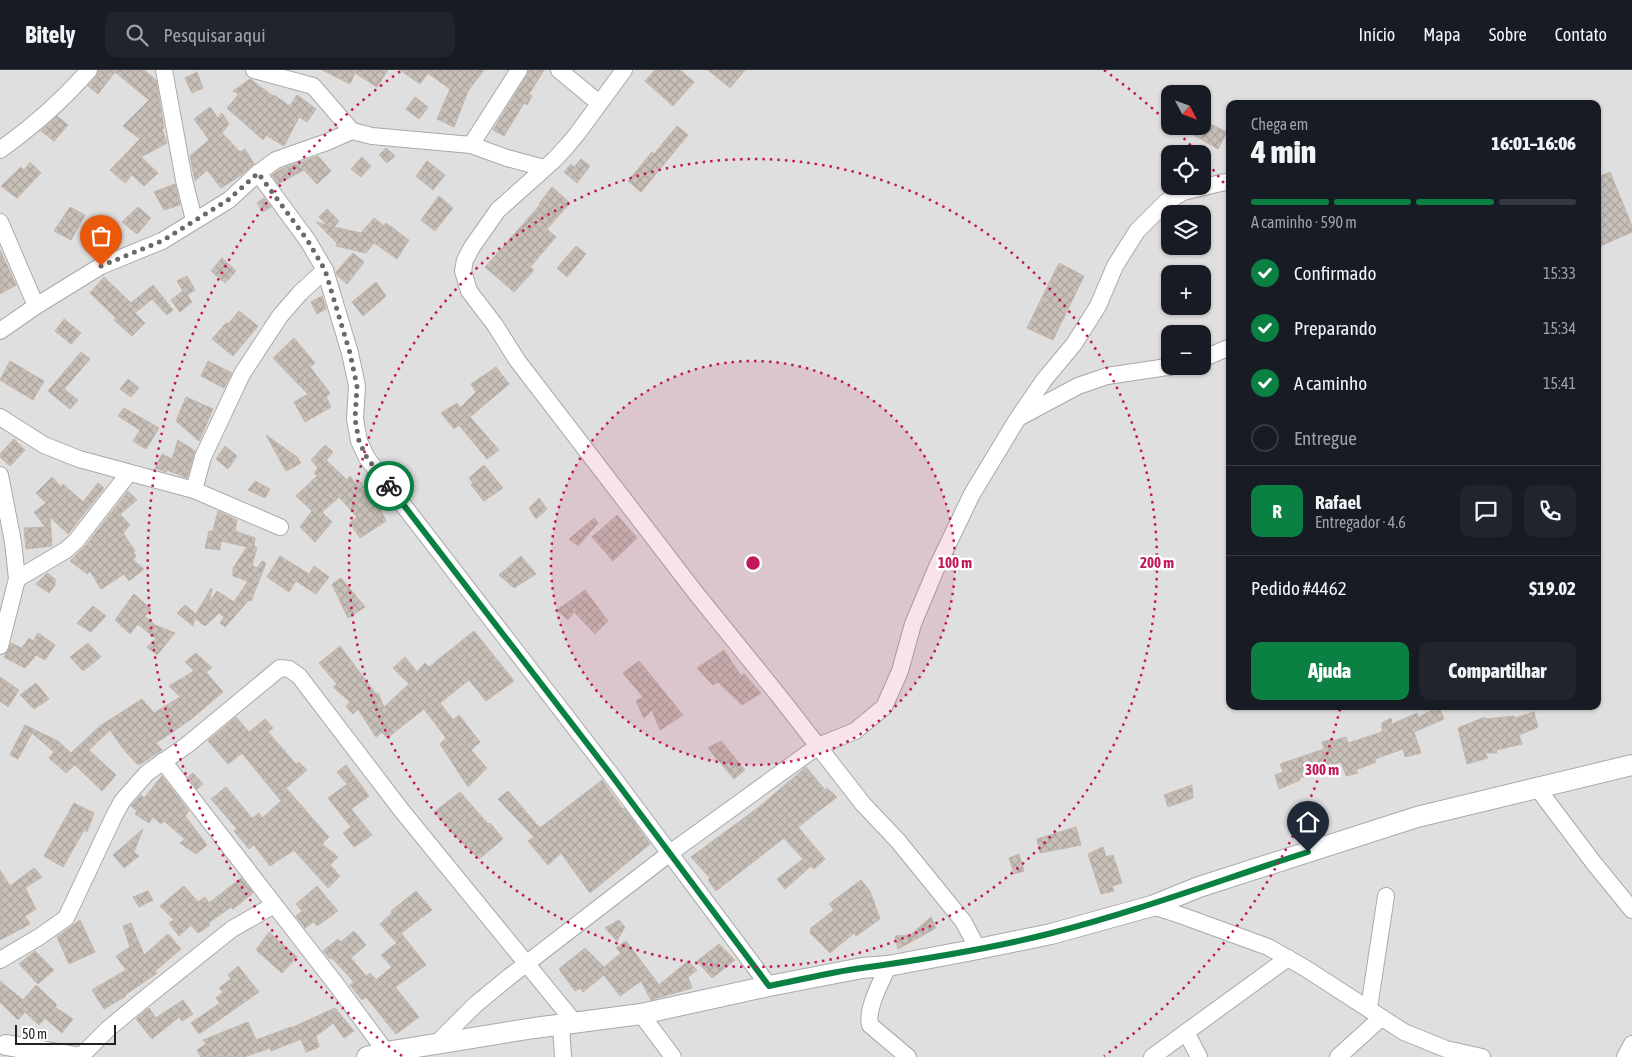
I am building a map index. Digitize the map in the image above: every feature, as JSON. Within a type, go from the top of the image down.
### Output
[{"type":"street","points":[[0,150],[15,140],[59,101],[89,70]]},
{"type":"street","points":[[164,70],[184,180],[194,220]]},
{"type":"street","points":[[254,70],[313,86],[352,132]]},
{"type":"street","points":[[471,145],[519,70]]},
{"type":"street","points":[[559,70],[599,103]]},
{"type":"street","points":[[624,70],[577,134],[544,168],[498,210],[472,246],[465,260],[463,271],[469,291],[495,325],[517,360],[612,485],[863,804],[898,840],[963,921],[978,949]]},
{"type":"street","points":[[0,331],[36,306],[101,266],[162,241],[228,200],[258,173],[276,160],[352,132],[372,136],[471,145],[507,158],[544,168]]},
{"type":"street","points":[[258,173],[308,241],[325,270],[350,353],[357,386],[355,419],[359,441],[367,458],[670,853],[769,986]]},
{"type":"street","points":[[436,1044],[475,1005],[509,977],[526,966],[670,853],[818,746],[855,731],[884,707],[900,671],[913,624],[972,494],[1018,418],[1044,380],[1074,344],[1098,306],[1116,266],[1136,231],[1166,202],[1183,192],[1226,182]]},
{"type":"street","points":[[0,222],[36,306]]},
{"type":"street","points":[[194,490],[203,457],[242,374],[280,316],[300,293],[325,270]]},
{"type":"street","points":[[1211,355],[1226,349]]},
{"type":"street","points":[[1018,418],[1078,386],[1107,376],[1161,368]]},
{"type":"street","points":[[0,417],[44,445],[79,459],[194,490],[280,527]]},
{"type":"street","points":[[17,579],[54,558],[76,541],[129,472]]},
{"type":"street","points":[[0,475],[13,542],[17,579],[0,646]]},
{"type":"street","points":[[0,960],[40,937],[66,918],[124,800],[147,773],[187,745],[280,668],[289,670],[299,676],[402,811],[526,966],[568,1024],[562,1057]]},
{"type":"street","points":[[163,761],[335,983],[373,1056],[436,1044],[641,1014],[769,986],[862,968],[888,966],[1051,934],[1152,906],[1199,887],[1417,817],[1630,767]]},
{"type":"street","points":[[1538,789],[1632,910]]},
{"type":"street","points":[[1369,1008],[1386,896]]},
{"type":"street","points":[[80,1057],[108,1029],[232,929],[274,905]]},
{"type":"street","points":[[1152,906],[1268,948],[1288,958],[1369,1008],[1404,1032],[1446,1049],[1482,1057]]},
{"type":"street","points":[[1152,1057],[1288,958]]},
{"type":"street","points":[[888,966],[868,1017],[870,1025],[908,1057]]},
{"type":"street","points":[[641,1014],[674,1057]]},
{"type":"street","points":[[1338,1057],[1382,1018]]},
{"type":"street","points":[[1186,1032],[1199,1057]]},
{"type":"street","points":[[1625,1057],[1632,1044]]},
{"type":"street","points":[[8,1045],[76,1057]]},
{"type":"shaded area","points":[[0,70],[1632,70],[1632,1057],[0,1057]]},
{"type":"building","points":[[99,70],[144,70],[156,80],[164,128],[162,129],[167,143],[141,157],[158,173],[144,186],[132,175],[125,183],[110,170],[140,139],[123,126],[149,100],[115,72],[98,94],[88,86]]},
{"type":"building","points":[[322,70],[388,70],[377,87],[355,73],[350,84]]},
{"type":"building","points":[[400,70],[484,70],[468,91],[454,127],[437,119],[450,89],[428,73],[420,84]]},
{"type":"building","points":[[529,70],[544,70],[529,94],[532,96],[527,105],[524,103],[504,136],[493,130]]},
{"type":"building","points":[[655,70],[680,70],[694,82],[673,106],[645,81]]},
{"type":"building","points":[[708,70],[745,70],[730,88]]},
{"type":"building","points":[[197,72],[203,88],[192,93],[185,78]]},
{"type":"building","points":[[250,79],[290,106],[297,95],[316,109],[307,122],[299,117],[284,146],[266,135],[263,140],[227,108],[239,94],[233,91]]},
{"type":"building","points":[[415,97],[428,107],[419,119],[406,109]]},
{"type":"building","points":[[210,107],[218,118],[222,113],[229,124],[222,133],[240,152],[245,149],[254,164],[221,188],[207,170],[195,181],[190,156],[209,140],[194,119]]},
{"type":"building","points":[[57,116],[68,125],[54,141],[41,131]]},
{"type":"building","points":[[1211,124],[1226,132],[1218,149],[1194,135],[1211,135]]},
{"type":"building","points":[[677,126],[688,135],[641,192],[628,181]]},
{"type":"building","points":[[386,148],[395,156],[387,163],[379,155]]},
{"type":"building","points":[[318,156],[331,171],[317,184],[304,170],[278,184],[272,175],[281,169]]},
{"type":"building","points":[[362,157],[371,166],[361,177],[351,169]]},
{"type":"building","points":[[581,159],[590,166],[577,183],[564,172],[571,164],[574,167]]},
{"type":"building","points":[[427,161],[445,175],[433,190],[416,176]]},
{"type":"building","points":[[30,162],[41,173],[17,198],[1,186],[21,167],[24,170]]},
{"type":"building","points":[[1610,172],[1632,226],[1632,232],[1601,246],[1601,176]]},
{"type":"building","points":[[175,184],[180,205],[164,210],[154,192]]},
{"type":"building","points":[[552,187],[570,203],[547,229],[556,237],[530,267],[534,270],[514,292],[485,267],[540,205]]},
{"type":"building","points":[[439,196],[453,208],[435,231],[421,220]]},
{"type":"building","points":[[264,198],[271,207],[263,212],[257,203]]},
{"type":"building","points":[[70,207],[85,215],[71,240],[54,231]]},
{"type":"building","points":[[138,207],[151,218],[137,234],[122,222]]},
{"type":"building","points":[[327,209],[339,221],[334,227],[361,233],[374,218],[384,226],[386,223],[409,240],[397,259],[374,243],[366,253],[336,246],[337,243],[316,222],[327,225],[319,217]]},
{"type":"building","points":[[576,246],[586,254],[567,277],[557,268]]},
{"type":"building","points":[[0,250],[16,285],[0,294]]},
{"type":"building","points":[[353,253],[364,262],[347,284],[336,272]]},
{"type":"building","points":[[222,258],[236,271],[225,283],[211,271]]},
{"type":"building","points":[[1059,263],[1084,276],[1053,340],[1027,328]]},
{"type":"building","points":[[187,276],[195,290],[187,295],[192,302],[180,312],[171,300],[183,291],[177,281]]},
{"type":"building","points":[[104,277],[131,303],[153,285],[173,310],[167,315],[152,299],[135,313],[145,323],[132,336],[114,320],[116,318],[90,293]]},
{"type":"building","points":[[376,282],[386,296],[363,316],[352,302]]},
{"type":"building","points":[[322,296],[326,309],[317,314],[311,302]]},
{"type":"building","points":[[239,311],[258,326],[233,356],[212,339]]},
{"type":"building","points":[[64,319],[81,333],[71,344],[55,331]]},
{"type":"building","points":[[294,338],[315,363],[310,367],[330,393],[326,397],[331,407],[305,422],[294,402],[308,394],[273,358]]},
{"type":"building","points":[[81,352],[90,359],[64,389],[78,400],[70,409],[48,391]]},
{"type":"building","points":[[10,361],[44,381],[33,400],[0,380]]},
{"type":"building","points":[[208,361],[232,373],[224,388],[201,376]]},
{"type":"building","points":[[496,367],[509,384],[470,417],[499,450],[487,459],[459,425],[454,429],[441,413],[457,403],[460,408],[476,392],[471,384]]},
{"type":"building","points":[[128,379],[139,388],[131,397],[120,389]]},
{"type":"building","points":[[186,397],[213,409],[199,441],[176,421]]},
{"type":"building","points":[[124,408],[159,428],[146,449],[133,441],[140,430],[118,416]]},
{"type":"building","points":[[266,435],[297,457],[301,463],[286,471]]},
{"type":"building","points":[[14,439],[25,450],[10,466],[0,457],[0,454]]},
{"type":"building","points":[[178,440],[195,451],[187,478],[167,470],[166,472],[155,468],[162,454],[172,459]]},
{"type":"building","points":[[325,445],[333,452],[326,460],[347,480],[350,476],[356,484],[359,480],[377,502],[386,521],[360,538],[350,523],[357,517],[339,497],[322,512],[332,522],[315,542],[300,527],[312,511],[296,496],[317,476],[314,473],[318,468],[311,460]]},
{"type":"building","points":[[225,446],[237,456],[228,469],[216,459]]},
{"type":"building","points":[[484,465],[503,488],[484,501],[471,485],[473,483],[469,478]]},
{"type":"building","points":[[52,477],[61,487],[63,484],[83,502],[98,483],[104,488],[68,534],[50,517],[52,546],[26,549],[24,528],[45,527],[34,512],[46,503],[36,493]]},
{"type":"building","points":[[255,481],[270,489],[265,498],[248,490]]},
{"type":"building","points":[[128,491],[137,500],[120,514],[130,525],[123,533],[135,551],[133,552],[136,556],[133,560],[144,569],[129,581],[124,574],[101,589],[90,571],[87,574],[70,561],[87,544]]},
{"type":"building","points":[[539,498],[547,509],[536,519],[529,508]]},
{"type":"building","points":[[218,511],[237,520],[235,531],[255,538],[254,545],[257,548],[252,565],[257,568],[262,561],[266,563],[251,601],[249,600],[225,627],[220,623],[224,617],[219,613],[205,626],[195,618],[193,626],[177,613],[185,605],[196,614],[211,588],[209,603],[217,591],[234,602],[248,581],[233,576],[233,568],[247,547],[221,541],[220,550],[205,548],[209,531],[213,531]]},
{"type":"building","points":[[617,515],[637,538],[613,561],[592,537]]},
{"type":"building","points":[[594,518],[598,523],[578,546],[569,539]]},
{"type":"building","points":[[280,556],[309,574],[314,566],[329,577],[316,594],[296,581],[289,592],[267,577]]},
{"type":"building","points":[[521,556],[536,574],[514,588],[499,575]]},
{"type":"building","points":[[47,573],[55,579],[55,585],[49,593],[36,584]]},
{"type":"building","points":[[341,578],[365,607],[348,618],[332,584]]},
{"type":"building","points":[[585,590],[608,621],[595,634],[574,612],[568,620],[557,610]]},
{"type":"building","points":[[134,594],[151,609],[145,616],[155,625],[175,633],[157,655],[147,647],[156,639],[138,624],[130,634],[115,620]]},
{"type":"building","points":[[93,606],[106,616],[91,632],[77,623]]},
{"type":"building","points":[[474,631],[514,681],[486,701],[469,680],[440,703],[453,720],[459,715],[480,742],[471,750],[487,768],[468,787],[440,744],[446,738],[424,709],[387,738],[382,732],[376,737],[358,709],[353,714],[346,706],[350,702],[333,687],[337,684],[319,663],[340,646],[376,694],[378,693],[384,707],[409,684],[393,668],[405,657],[417,672],[425,663],[429,667]]},
{"type":"building","points":[[38,633],[55,645],[45,660],[36,655],[25,668],[4,657],[11,643],[22,648],[29,638],[33,641]]},
{"type":"building","points":[[88,643],[101,657],[83,671],[70,657]]},
{"type":"building","points":[[724,650],[741,676],[744,674],[761,693],[742,705],[718,682],[713,685],[697,668]]},
{"type":"building","points":[[196,653],[212,668],[206,672],[223,692],[190,720],[156,743],[162,750],[141,764],[137,764],[124,750],[110,730],[89,750],[116,775],[102,791],[75,765],[66,773],[49,758],[54,752],[32,733],[18,759],[10,755],[25,725],[58,741],[71,753],[100,726],[142,699],[154,713],[180,697],[169,686],[194,671],[185,662]]},
{"type":"building","points":[[639,661],[683,715],[660,730],[652,710],[644,718],[636,701],[643,697],[623,673]]},
{"type":"building","points":[[0,677],[19,690],[8,707],[0,701]]},
{"type":"building","points":[[36,683],[49,699],[34,709],[20,695]]},
{"type":"building","points":[[1433,710],[1440,710],[1444,719],[1414,732],[1421,753],[1405,757],[1403,749],[1375,759],[1376,762],[1356,770],[1358,773],[1346,776],[1341,762],[1300,778],[1300,780],[1279,789],[1275,775],[1283,772],[1280,764],[1324,749],[1322,742],[1346,737],[1348,743],[1382,732],[1382,723],[1391,718],[1392,724],[1417,713],[1418,717]]},
{"type":"building","points":[[1534,712],[1538,727],[1519,735],[1522,744],[1496,750],[1497,753],[1485,753],[1488,758],[1467,764],[1458,728],[1485,717],[1486,719],[1514,716],[1515,718]]},
{"type":"building","points":[[236,717],[249,732],[265,719],[273,728],[268,732],[296,764],[299,762],[307,770],[286,788],[329,837],[322,844],[338,857],[330,865],[340,876],[328,888],[294,850],[270,866],[254,845],[249,849],[234,831],[237,829],[211,799],[226,787],[252,818],[259,813],[262,818],[281,801],[242,753],[228,764],[208,741]]},
{"type":"building","points":[[721,741],[745,770],[734,779],[708,748]]},
{"type":"building","points":[[346,765],[369,796],[351,809],[372,835],[354,847],[343,833],[351,827],[328,798],[347,784],[337,772]]},
{"type":"building","points":[[806,767],[825,790],[827,788],[837,797],[798,827],[825,859],[814,869],[811,866],[785,889],[777,879],[803,859],[784,838],[716,891],[708,880],[710,878],[691,857],[759,807]]},
{"type":"building","points":[[193,773],[203,784],[197,789],[188,777]]},
{"type":"building","points":[[162,776],[189,811],[185,816],[207,845],[196,854],[180,843],[185,839],[164,821],[161,824],[153,817],[149,823],[135,814],[137,811],[131,806],[141,795],[144,798]]},
{"type":"building","points":[[602,780],[650,844],[590,893],[561,853],[548,865],[528,841],[534,837],[498,799],[508,791],[540,828]]},
{"type":"building","points":[[1192,785],[1193,798],[1168,807],[1164,795]]},
{"type":"building","points":[[460,792],[503,839],[479,859],[434,812]]},
{"type":"building","points":[[74,803],[94,813],[87,832],[84,830],[63,867],[44,856]]},
{"type":"building","points":[[1076,827],[1081,845],[1040,853],[1037,839]]},
{"type":"building","points":[[143,829],[134,852],[139,856],[124,868],[113,855]]},
{"type":"building","points":[[1103,847],[1106,857],[1113,855],[1122,883],[1112,886],[1114,891],[1101,894],[1088,854]]},
{"type":"building","points":[[1019,854],[1024,871],[1014,874],[1009,858]]},
{"type":"building","points":[[34,868],[42,877],[25,888],[36,909],[25,916],[30,924],[0,940],[0,870],[10,886]]},
{"type":"building","points":[[241,878],[253,893],[233,909],[231,907],[208,923],[210,925],[198,933],[191,925],[179,936],[169,923],[174,920],[160,906],[184,886],[198,902],[205,897],[209,903]]},
{"type":"building","points":[[861,880],[870,891],[880,919],[856,936],[854,933],[830,953],[810,933],[811,928],[834,910],[829,904]]},
{"type":"building","points":[[317,886],[338,911],[317,926],[313,922],[305,928],[296,916],[302,911],[296,904]]},
{"type":"building","points":[[148,891],[153,900],[139,907],[133,897]]},
{"type":"building","points":[[416,891],[432,910],[401,933],[426,965],[395,987],[419,1017],[396,1034],[366,997],[362,1000],[350,985],[354,982],[323,951],[338,939],[341,942],[354,931],[366,945],[351,958],[366,976],[370,973],[376,980],[392,967],[381,955],[397,943],[380,924],[392,913],[391,911]]},
{"type":"building","points":[[931,917],[936,928],[898,949],[895,936],[910,935]]},
{"type":"building","points":[[80,920],[95,952],[69,964],[57,937]]},
{"type":"building","points":[[619,920],[625,927],[617,941],[605,928]]},
{"type":"building","points":[[131,923],[144,955],[168,934],[181,949],[155,971],[157,973],[126,996],[104,1009],[92,990],[126,970],[116,956],[130,947],[123,926]]},
{"type":"building","points":[[269,932],[297,957],[282,973],[256,950]]},
{"type":"building","points":[[626,941],[659,985],[688,961],[697,970],[688,977],[692,988],[651,1000],[641,981],[620,996],[604,975],[583,992],[580,988],[575,991],[559,969],[585,948],[604,967],[621,953],[616,948]]},
{"type":"building","points":[[719,944],[735,960],[712,978],[697,961]]},
{"type":"building","points":[[35,951],[54,970],[38,984],[19,964]]},
{"type":"building","points":[[238,966],[259,992],[199,1034],[191,1023],[220,1003],[216,998],[223,992],[219,988],[231,979],[228,975]]},
{"type":"building","points":[[0,981],[23,1000],[36,985],[57,1005],[55,1007],[73,1019],[62,1033],[45,1018],[39,1025],[25,1012],[18,1020],[0,1002]]},
{"type":"building","points":[[183,1000],[193,1014],[182,1021],[179,1017],[152,1039],[136,1019],[149,1008],[156,1018]]},
{"type":"building","points":[[335,1008],[354,1031],[344,1038],[333,1023],[316,1036],[319,1047],[306,1052],[301,1039],[271,1051],[270,1048],[244,1057],[201,1057],[197,1050],[206,1044],[203,1040],[248,1022],[256,1040],[291,1028]]},
{"type":"way so far","points":[[101,266],[162,241],[228,200],[258,173],[308,241],[325,270],[350,353],[357,386],[355,419],[359,441],[367,458],[389,486]]},
{"type":"route","points":[[389,486],[609,772],[769,986],[862,968],[888,966],[1051,934],[1152,906],[1199,887],[1308,852]]}]
